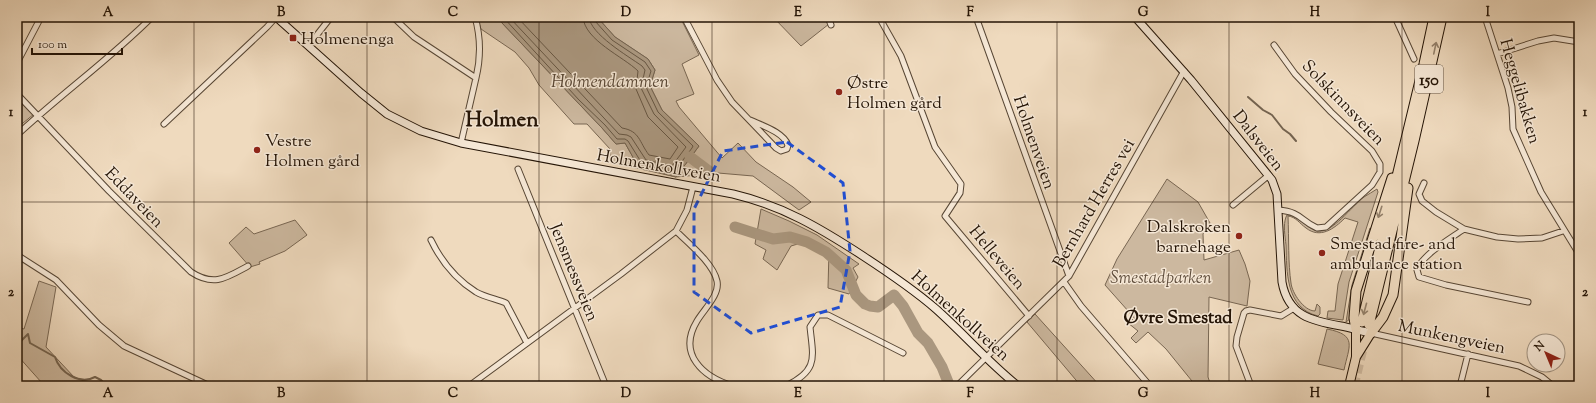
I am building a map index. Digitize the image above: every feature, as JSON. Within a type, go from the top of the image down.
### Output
[{"type":"highway","name":"150","points":[[1364,328],[1434,17]]},
{"type":"highway","name":"150","points":[[1364,328],[1414,140],[1442,17]]},
{"type":"highway","points":[[1411,122],[1358,282],[1354,308],[1364,328],[1383,317],[1393,295],[1414,140]]},
{"type":"main road","name":"Holmenkollveien","points":[[276,17],[367,98],[394,118],[426,133],[461,143],[733,194],[784,210],[815,225],[914,290],[1018,386]]},
{"type":"main road","name":"Dalsveien","points":[[1135,17],[1184,71],[1269,175],[1276,190],[1283,288],[1288,300],[1302,315],[1314,321],[1364,328]]},
{"type":"main road","name":"150","points":[[1356,357],[1364,328]]},
{"type":"main road","name":"150","points":[[1349,386],[1364,328]]},
{"type":"street","points":[[17,63],[41,17]]},
{"type":"street","points":[[17,134],[111,55],[152,17]]},
{"type":"street","points":[[164,124],[276,17]]},
{"type":"street","points":[[309,46],[331,17]]},
{"type":"street","points":[[394,17],[418,39],[476,78]]},
{"type":"street","points":[[461,143],[479,62],[480,41],[475,17]]},
{"type":"street","points":[[684,17],[717,80],[732,102],[776,148],[781,151],[787,149],[788,145],[782,136],[750,120]]},
{"type":"street","points":[[828,17],[831,26]]},
{"type":"street","name":"Helleveien","points":[[879,17],[900,56],[935,146],[961,184],[960,193],[945,216],[1029,316]]},
{"type":"street","name":"Holmenveien","points":[[976,17],[1069,276]]},
{"type":"street","points":[[1394,17],[1414,59]]},
{"type":"street","name":"Heggelibakken","points":[[1485,17],[1508,88],[1512,107],[1513,129],[1541,192],[1579,254]]},
{"type":"street","points":[[1497,54],[1547,39],[1561,38],[1579,42]]},
{"type":"street","name":"Solskinnsveien","points":[[1274,44],[1295,74],[1331,112],[1372,151],[1380,164],[1380,172],[1376,181],[1334,222],[1326,227],[1317,228],[1296,213],[1278,210]]},
{"type":"street","name":"Bernhard Herres vei","points":[[959,384],[1069,276],[1184,71]]},
{"type":"street","name":"Eddaveien","points":[[17,94],[109,191],[190,272],[200,278],[214,281],[231,275],[248,266]]},
{"type":"street","name":"Jensmessveien","points":[[518,169],[606,386]]},
{"type":"street","points":[[1233,205],[1269,175]]},
{"type":"street","points":[[1424,183],[1419,194],[1422,201],[1436,212],[1464,229],[1497,237],[1518,239],[1542,238],[1564,231]]},
{"type":"street","points":[[469,386],[621,274],[676,231],[687,210],[693,187]]},
{"type":"street","points":[[1464,229],[1423,261],[1417,270],[1419,277],[1446,285],[1528,302]]},
{"type":"street","points":[[676,231],[710,266],[717,280],[718,287],[693,328],[690,344],[692,356],[700,368],[708,374],[719,381],[733,386]]},
{"type":"street","points":[[431,240],[450,270],[469,287],[478,293],[506,303],[527,343]]},
{"type":"street","points":[[17,255],[56,280],[99,325],[124,346],[210,386]]},
{"type":"street","points":[[1064,282],[1080,306],[1150,386]]},
{"type":"street","points":[[1251,386],[1236,346],[1244,313],[1250,310],[1281,316],[1294,308]]},
{"type":"street","points":[[786,386],[805,373],[812,363],[813,352],[810,327],[818,315],[828,315],[903,353]]},
{"type":"street","name":"Munkengveien","points":[[1364,328],[1519,366],[1542,377],[1553,386]]},
{"type":"street","points":[[1460,386],[1468,354]]},
{"type":"highlighted area","points":[[787,142],[843,183],[850,251],[840,307],[751,333],[694,292],[694,209],[723,151]]},
{"type":"green space","points":[[477,17],[499,17],[502,23],[616,144],[625,143],[634,159],[676,177],[610,162],[610,149],[587,124],[574,124],[539,85],[529,68],[515,52],[481,29]]},
{"type":"green space","points":[[597,17],[680,17],[699,55],[682,64],[694,94],[676,101],[679,107],[722,158],[738,143],[756,162],[793,187],[811,202],[799,210],[753,176],[718,173],[676,177],[699,146],[662,110],[650,86],[655,70],[648,59],[615,37]]},
{"type":"green space","points":[[773,17],[826,17],[829,24],[801,46]]},
{"type":"green space","points":[[17,96],[34,114],[17,128]]},
{"type":"green space","name":"Smestadparken","points":[[1167,179],[1198,202],[1210,223],[1203,234],[1204,260],[1239,250],[1250,281],[1247,306],[1209,297],[1208,377],[1211,386],[1196,386],[1166,349],[1148,332],[1136,343],[1131,338],[1138,331],[1128,323],[1132,319],[1135,323],[1137,321],[1105,285],[1117,259]]},
{"type":"green space","points":[[1377,189],[1378,192],[1349,282],[1343,320],[1327,318],[1328,311],[1335,311],[1338,284],[1358,222],[1345,218],[1332,229],[1322,233],[1316,233],[1288,216],[1289,267],[1292,287],[1299,301],[1307,308],[1315,311],[1317,304],[1320,307],[1320,314],[1318,316],[1307,312],[1299,305],[1290,287],[1284,231],[1287,215],[1299,219],[1317,231],[1323,231],[1335,224],[1359,201]]},
{"type":"green space","points":[[761,209],[817,235],[859,264],[853,268],[858,277],[849,294],[828,288],[829,251],[811,240],[791,246],[777,270],[763,259],[766,250],[755,244]]},
{"type":"green space","points":[[295,220],[307,235],[285,251],[259,262],[260,264],[250,267],[229,243],[246,227],[254,234]]},
{"type":"green space","points":[[1370,228],[1372,229],[1351,318],[1346,322],[1352,285]]},
{"type":"green space","points":[[39,281],[56,287],[46,347],[74,377],[84,381],[132,386],[48,386],[42,383],[17,355],[17,327],[24,329]]},
{"type":"green space","points":[[1035,314],[1100,386],[1081,386],[1027,322]]},
{"type":"green space","points":[[1327,329],[1337,332],[1347,338],[1349,348],[1344,370],[1318,364]]},
{"type":"water","name":"Holmendammen","points":[[499,17],[597,17],[615,37],[648,59],[655,70],[650,86],[662,110],[699,146],[676,177],[641,168],[625,143],[616,144],[502,23]]},
{"type":"waterway","points":[[1248,97],[1263,110],[1272,115],[1283,129],[1296,141]]},
{"type":"waterway","points":[[690,157],[710,172]]},
{"type":"waterway","points":[[735,227],[773,239],[790,237],[807,242],[826,252],[846,270],[856,295],[865,304],[878,307],[894,295],[903,306],[918,333],[928,343],[942,367],[948,382]]},
{"type":"waterway","points":[[17,339],[21,341],[28,334],[30,343],[55,357],[61,368],[71,376],[83,380],[95,377],[107,386]]},
{"type":"tunnel","points":[[1354,386],[1364,345]]},
{"type":"place","name":"Holmenenga","points":[[293,38]]},
{"type":"place","name":"Østre Holmen gård","points":[[839,92]]},
{"type":"place","name":"Vestre Holmen gård","points":[[257,150]]},
{"type":"place","name":"Dalskroken barnehage","points":[[1239,236]]},
{"type":"place","name":"Smestad fire- and ambulance station","points":[[1322,253]]},
{"type":"district","name":"Holmen","points":[[502,119]]},
{"type":"district","name":"Øvre Smestad","points":[[1178,317]]}]
